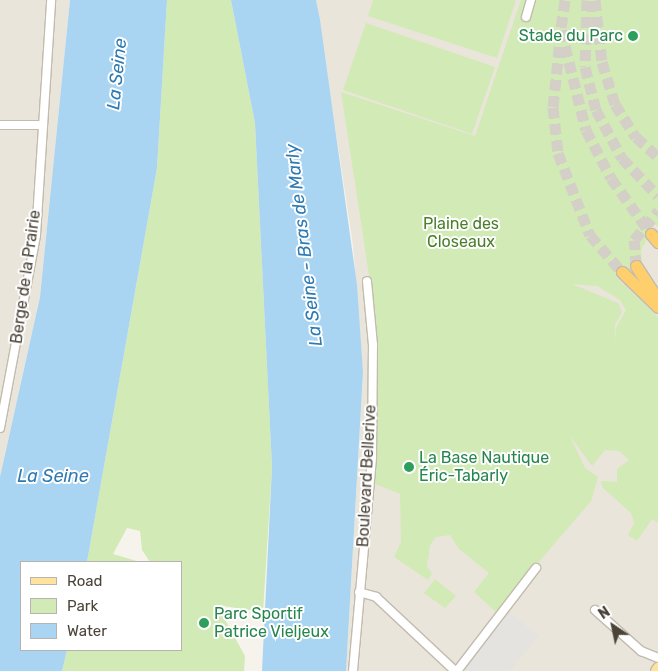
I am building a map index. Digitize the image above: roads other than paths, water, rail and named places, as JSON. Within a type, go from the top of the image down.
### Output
[{"type":"highway","points":[[636,266],[658,299]]},
{"type":"highway","points":[[622,272],[658,307]]},
{"type":"street","name":"Berge de la Prairie","points":[[0,428],[36,235],[52,0]]},
{"type":"street","points":[[526,17],[531,0]]},
{"type":"street","points":[[0,125],[43,125]]},
{"type":"street","name":"Boulevard Bellerive","points":[[353,671],[372,456],[372,345],[366,281]]},
{"type":"street","points":[[359,592],[376,597],[456,671],[536,568]]},
{"type":"street","points":[[595,610],[641,651],[658,658]]},
{"type":"water","name":"La Seine","points":[[70,0],[167,0],[157,168],[87,561],[20,561],[20,651],[67,651],[62,671],[0,671],[0,477],[40,297]]},
{"type":"water","name":"La Seine - Bras de Marly","points":[[231,0],[316,0],[320,20],[357,285],[363,372],[346,671],[262,671],[272,467],[255,123]]},
{"type":"tunnel","points":[[565,0],[561,30],[586,130],[611,178],[651,234]]},
{"type":"tunnel","points":[[587,0],[585,67],[596,110],[622,158],[658,196]]},
{"type":"tunnel","points":[[595,0],[602,62],[615,104],[636,137],[658,157]]},
{"type":"tunnel","points":[[561,30],[553,107],[558,153],[590,235],[622,272]]},
{"type":"tunnel","points":[[636,266],[634,240],[658,211]]},
{"type":"place","name":"Stade du Parc","points":[[633,36]]},
{"type":"place","name":"La Base Nautique Éric-Tabarly","points":[[409,467]]},
{"type":"place","name":"Parc Sportif Patrice Vieljeux","points":[[204,623]]},
{"type":"park label","name":"Plaine des Closeaux","points":[[461,233]]}]
